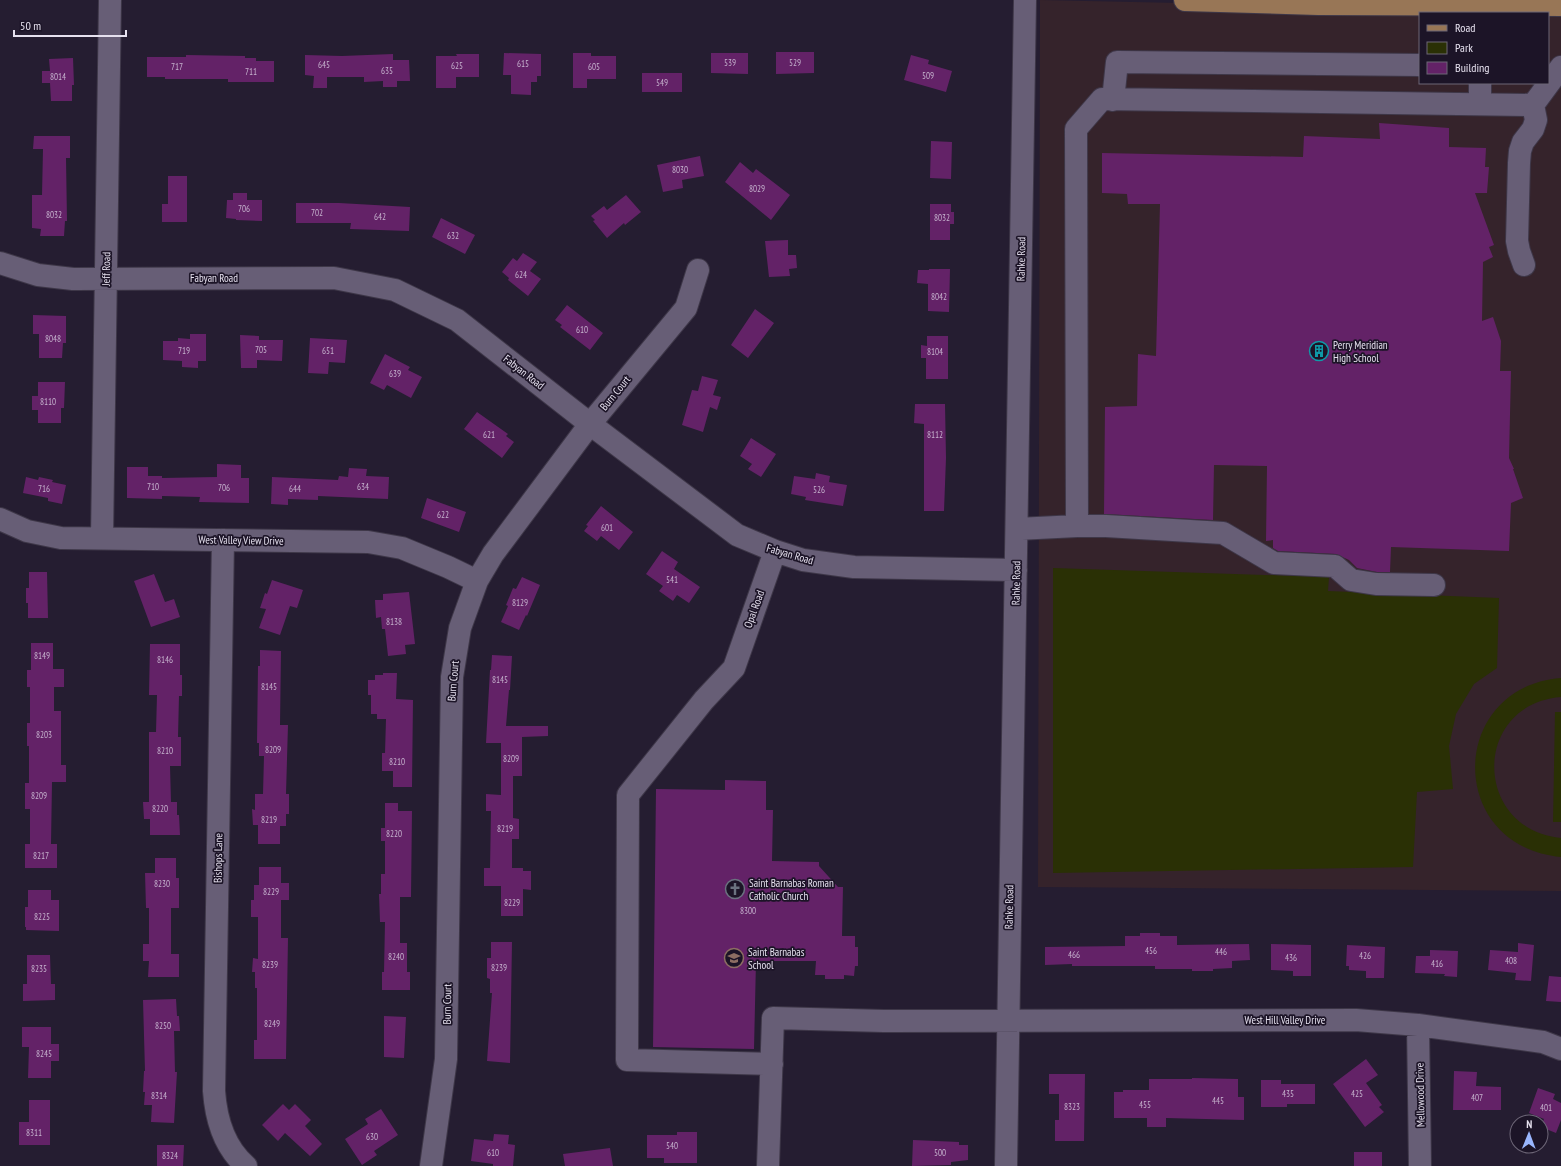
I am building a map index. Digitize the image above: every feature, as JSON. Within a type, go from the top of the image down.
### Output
[{"type":"main road","points":[[1185,0],[1318,4],[1561,5]]},
{"type":"street","name":"Jeff Road","points":[[102,538],[110,0]]},
{"type":"street","name":"Rahke Road","points":[[1006,1166],[1007,1020],[1017,529],[1025,0]]},
{"type":"street","points":[[1113,100],[1117,62],[1419,65]]},
{"type":"street","points":[[1549,83],[1561,67]]},
{"type":"street","points":[[1524,265],[1517,241],[1520,151],[1523,142],[1533,129],[1536,120],[1533,104],[1548,84]]},
{"type":"street","points":[[1077,526],[1076,129],[1102,100],[1480,94],[1533,104]]},
{"type":"street","name":"Fabyan Road","points":[[0,263],[38,275],[73,279],[334,278],[395,290],[457,320],[590,424],[737,535],[775,551],[803,560],[854,567],[1016,570]]},
{"type":"street","name":"Burn Court","points":[[431,1166],[446,1059],[452,676],[460,628],[477,581],[493,554],[590,424],[686,308],[698,270]]},
{"type":"street","name":"West Valley View Drive","points":[[0,519],[27,531],[54,536],[368,542],[402,548],[477,581]]},
{"type":"street","points":[[1017,529],[1106,526],[1223,533],[1274,563],[1335,566],[1351,580],[1376,584],[1434,586]]},
{"type":"street","name":"Bishops Lane","points":[[224,540],[214,1091],[215,1111],[224,1138],[240,1161],[246,1166]]},
{"type":"street","name":"Opal Road","points":[[772,1064],[627,1060],[628,795],[704,700],[734,668],[775,551]]},
{"type":"street","name":"West Hill Valley Drive","points":[[772,1064],[773,1018],[884,1021],[1356,1020],[1418,1025],[1544,1042],[1561,1049]]},
{"type":"street","name":"Mellowood Drive","points":[[1418,1025],[1420,1166]]},
{"type":"street","points":[[768,1166],[772,1064]]},
{"type":"shaded area","name":"Perry Meridian High School","points":[[1040,0],[1561,11],[1561,891],[1038,887]]},
{"type":"green space","points":[[1053,568],[1329,577],[1328,591],[1499,598],[1497,668],[1474,684],[1456,714],[1449,746],[1453,789],[1417,792],[1413,867],[1053,873]]},
{"type":"green space","points":[[1561,678],[1561,697],[1532,705],[1511,721],[1498,742],[1494,767],[1498,791],[1511,813],[1532,830],[1561,838],[1561,857],[1523,847],[1496,826],[1480,798],[1475,767],[1481,736],[1497,708],[1524,688]]},
{"type":"green space","points":[[1555,712],[1561,712],[1561,822],[1553,822]]},
{"type":"building","points":[[776,52],[814,52],[814,73],[776,74]]},
{"type":"building","points":[[504,53],[541,54],[541,76],[537,76],[537,82],[531,82],[531,95],[511,94],[511,75],[503,75]]},
{"type":"building","points":[[573,53],[591,53],[591,56],[616,56],[616,79],[587,79],[587,88],[573,88]]},
{"type":"building","points":[[711,53],[748,53],[748,74],[711,73]]},
{"type":"building","points":[[393,54],[393,60],[409,60],[410,81],[397,81],[397,87],[383,87],[383,81],[364,82],[364,77],[327,77],[327,88],[313,88],[314,76],[305,75],[305,55],[342,56]]},
{"type":"building","points":[[456,54],[479,54],[479,77],[456,77],[456,88],[436,88],[436,56],[457,56]]},
{"type":"building","points":[[186,55],[245,56],[245,58],[256,58],[256,61],[274,61],[274,82],[228,82],[228,79],[165,79],[165,77],[147,77],[147,57],[186,57]]},
{"type":"building","points":[[911,55],[929,60],[928,64],[952,71],[946,92],[904,80]]},
{"type":"building","points":[[73,58],[74,85],[72,85],[72,101],[51,101],[50,83],[42,83],[42,71],[50,71],[49,59]]},
{"type":"building","points":[[642,73],[682,73],[682,92],[642,92]]},
{"type":"building","name":"Perry Meridian High School","points":[[1379,123],[1449,128],[1449,147],[1486,148],[1485,167],[1489,167],[1487,193],[1475,193],[1494,245],[1489,247],[1493,257],[1483,262],[1482,321],[1493,317],[1501,341],[1500,371],[1511,371],[1509,458],[1523,498],[1511,503],[1509,551],[1391,547],[1390,572],[1377,572],[1357,568],[1349,560],[1336,554],[1278,551],[1273,548],[1273,540],[1266,541],[1267,466],[1214,465],[1213,520],[1104,514],[1105,407],[1137,406],[1138,354],[1156,356],[1160,204],[1128,204],[1127,194],[1102,193],[1102,153],[1303,157],[1304,136],[1380,139]]},
{"type":"building","points":[[34,136],[70,136],[70,158],[66,158],[67,221],[65,221],[64,236],[40,236],[41,229],[32,228],[32,195],[42,195],[43,149],[33,149]]},
{"type":"building","points":[[931,141],[952,142],[951,179],[930,178]]},
{"type":"building","points":[[700,156],[704,176],[682,180],[683,188],[663,192],[657,165]]},
{"type":"building","points":[[740,162],[753,173],[756,169],[790,195],[771,220],[725,182]]},
{"type":"building","points":[[168,176],[187,176],[187,222],[162,222],[162,204],[168,204]]},
{"type":"building","points":[[233,193],[247,193],[247,200],[262,200],[262,221],[226,218],[227,200],[233,200]]},
{"type":"building","points":[[626,195],[641,212],[625,225],[624,223],[607,238],[593,221],[595,220],[591,216],[604,206],[607,210]]},
{"type":"building","points":[[296,203],[339,203],[410,207],[409,231],[350,229],[351,223],[296,223]]},
{"type":"building","points":[[930,204],[951,204],[951,212],[954,212],[954,224],[950,224],[950,240],[930,240]]},
{"type":"building","points":[[441,218],[475,235],[465,254],[432,237]]},
{"type":"building","points":[[788,240],[788,255],[796,255],[797,268],[789,269],[790,276],[769,277],[765,241]]},
{"type":"building","points":[[523,253],[537,262],[530,271],[541,279],[528,296],[508,280],[509,278],[502,272],[513,258],[517,261]]},
{"type":"building","points":[[950,269],[949,312],[928,311],[928,284],[917,283],[918,270]]},
{"type":"building","points":[[567,305],[603,333],[590,350],[560,327],[562,325],[555,320]]},
{"type":"building","points":[[755,309],[774,323],[748,358],[731,345]]},
{"type":"building","points":[[33,315],[66,316],[66,343],[63,343],[62,358],[39,358],[39,334],[33,334]]},
{"type":"building","points":[[190,334],[206,334],[206,361],[198,361],[198,368],[182,367],[182,361],[163,360],[163,341],[178,341],[178,338],[190,339]]},
{"type":"building","points":[[240,335],[259,336],[259,340],[283,340],[282,361],[257,360],[257,368],[241,368]]},
{"type":"building","points":[[927,336],[948,336],[948,379],[926,379],[926,358],[921,358],[921,345],[927,346]]},
{"type":"building","points":[[310,338],[347,340],[345,363],[329,362],[328,374],[308,373]]},
{"type":"building","points":[[385,354],[410,367],[408,370],[422,377],[411,398],[387,385],[384,390],[370,383]]},
{"type":"building","points":[[702,376],[718,380],[713,395],[721,397],[717,410],[710,407],[703,432],[682,425],[692,390],[698,391]]},
{"type":"building","points":[[38,382],[65,382],[64,408],[61,408],[61,423],[38,423],[38,410],[32,410],[32,396],[38,396]]},
{"type":"building","points":[[915,404],[945,404],[946,458],[944,511],[924,511],[924,424],[914,423]]},
{"type":"building","points":[[477,412],[508,434],[506,436],[514,442],[502,458],[464,429]]},
{"type":"building","points":[[751,438],[776,454],[761,477],[748,469],[752,464],[740,456]]},
{"type":"building","points":[[217,464],[241,465],[241,478],[249,478],[249,503],[199,502],[200,497],[162,496],[162,499],[127,498],[127,467],[148,467],[148,476],[162,476],[162,478],[217,477]]},
{"type":"building","points":[[349,468],[367,469],[366,476],[389,477],[388,499],[318,496],[318,500],[288,499],[288,505],[271,504],[272,477],[338,480],[339,476],[348,477]]},
{"type":"building","points":[[816,473],[830,476],[829,482],[847,485],[843,506],[805,500],[806,497],[791,494],[794,476],[815,479]]},
{"type":"building","points":[[26,477],[38,480],[39,477],[66,485],[62,504],[48,501],[48,498],[23,493]]},
{"type":"building","points":[[427,498],[466,512],[459,532],[421,518]]},
{"type":"building","points":[[601,506],[633,532],[619,550],[601,536],[597,541],[584,531],[588,526],[586,525]]},
{"type":"building","points":[[662,551],[678,562],[674,569],[700,587],[689,603],[677,595],[673,601],[659,591],[663,586],[646,574]]},
{"type":"building","points":[[29,572],[47,572],[48,618],[28,618],[26,588],[29,588]]},
{"type":"building","points":[[154,574],[165,602],[174,599],[180,617],[151,627],[134,581]]},
{"type":"building","points":[[522,577],[540,585],[527,616],[526,615],[519,630],[501,622],[508,606],[506,605],[513,588],[516,589]]},
{"type":"building","points":[[272,580],[303,590],[297,608],[290,606],[280,635],[259,628],[266,609],[260,608],[265,593],[267,594]]},
{"type":"building","points":[[409,592],[415,644],[405,645],[406,654],[388,656],[385,629],[382,629],[381,617],[376,618],[375,600],[383,600],[383,594]]},
{"type":"building","points":[[31,643],[53,643],[53,669],[64,669],[64,687],[54,687],[54,711],[61,711],[61,765],[66,765],[66,782],[52,782],[51,844],[57,844],[57,868],[25,868],[25,844],[30,844],[30,809],[25,809],[25,783],[29,783],[29,746],[27,746],[27,723],[30,723],[30,687],[27,687],[27,670],[31,670]]},
{"type":"building","points":[[150,644],[180,644],[182,696],[179,696],[178,737],[181,737],[181,766],[170,766],[171,802],[177,802],[180,835],[150,835],[150,819],[144,819],[143,802],[149,802],[149,732],[156,732],[157,695],[149,695]]},
{"type":"building","points":[[260,650],[281,651],[280,725],[288,725],[286,794],[289,794],[289,814],[286,814],[286,826],[280,826],[280,844],[258,844],[258,825],[253,825],[252,809],[255,810],[255,794],[263,794],[264,756],[259,756],[259,743],[257,743],[258,666],[260,666]]},
{"type":"building","points":[[492,655],[512,656],[506,726],[548,726],[548,736],[522,737],[522,776],[513,776],[513,818],[519,819],[519,839],[512,839],[512,868],[523,868],[523,871],[531,871],[531,890],[523,889],[523,916],[501,916],[501,886],[484,886],[484,868],[490,868],[491,811],[486,811],[486,794],[501,795],[501,743],[486,743]]},
{"type":"building","points":[[383,673],[397,673],[396,699],[413,700],[412,787],[393,787],[393,771],[382,771],[382,753],[385,753],[386,719],[377,719],[377,714],[371,714],[371,695],[368,695],[368,680],[375,680],[375,675],[383,675]]},
{"type":"building","points":[[725,780],[766,781],[766,810],[773,810],[772,861],[819,862],[819,866],[838,887],[843,887],[842,936],[855,936],[855,947],[858,947],[858,966],[855,966],[854,976],[844,975],[844,979],[825,979],[825,975],[815,975],[816,961],[756,961],[754,1049],[653,1047],[656,789],[725,790]]},
{"type":"building","points":[[385,803],[398,803],[398,811],[412,811],[411,897],[400,897],[400,943],[407,943],[407,972],[410,972],[410,990],[382,990],[382,972],[384,972],[385,922],[380,922],[379,894],[381,894],[381,874],[385,874],[385,841],[381,841],[381,828],[385,828]]},
{"type":"building","points":[[155,858],[176,858],[176,878],[179,878],[179,908],[171,908],[171,954],[179,954],[179,977],[148,977],[149,961],[143,961],[143,944],[149,944],[149,908],[146,908],[145,873],[155,873]]},
{"type":"building","points":[[259,867],[281,867],[281,883],[289,883],[289,900],[281,900],[281,938],[288,938],[286,1059],[254,1059],[254,1040],[257,1040],[257,988],[255,988],[255,972],[252,972],[253,958],[258,959],[258,917],[251,917],[251,900],[254,900],[254,885],[259,885]]},
{"type":"building","points":[[28,890],[51,890],[51,900],[59,900],[59,931],[26,930],[25,907],[28,907]]},
{"type":"building","points":[[1140,933],[1160,933],[1160,936],[1177,936],[1177,945],[1249,944],[1250,960],[1232,961],[1232,968],[1213,969],[1213,971],[1192,971],[1192,969],[1155,969],[1155,966],[1072,966],[1072,964],[1045,965],[1045,947],[1125,946],[1125,936],[1140,936]]},
{"type":"building","points":[[491,942],[512,942],[510,1063],[487,1061],[492,993],[490,993],[490,979],[487,978],[487,958],[491,958]]},
{"type":"building","points":[[1518,943],[1534,945],[1531,981],[1515,980],[1516,973],[1488,970],[1490,950],[1518,952]]},
{"type":"building","points":[[1271,944],[1311,945],[1311,976],[1293,976],[1293,971],[1271,970]]},
{"type":"building","points":[[1347,945],[1385,947],[1384,978],[1366,978],[1366,971],[1349,970],[1349,966],[1346,966]]},
{"type":"building","points":[[1430,950],[1458,951],[1457,977],[1444,976],[1445,974],[1415,973],[1416,956],[1430,956]]},
{"type":"building","points":[[27,955],[50,955],[51,984],[55,984],[55,1000],[23,1001],[23,984],[27,984]]},
{"type":"building","points":[[1549,976],[1561,977],[1561,1002],[1546,1001]]},
{"type":"building","points":[[176,999],[180,1031],[174,1031],[175,1072],[177,1072],[174,1123],[151,1122],[152,1105],[144,1105],[145,1092],[143,1092],[145,1071],[143,1000]]},
{"type":"building","points":[[384,1016],[406,1017],[404,1058],[384,1057]]},
{"type":"building","points":[[22,1027],[51,1027],[51,1044],[59,1044],[59,1061],[51,1061],[51,1078],[28,1078],[29,1047],[22,1047]]},
{"type":"building","points":[[1366,1059],[1378,1075],[1366,1083],[1382,1105],[1379,1107],[1384,1112],[1365,1127],[1333,1084]]},
{"type":"building","points":[[1454,1071],[1477,1072],[1476,1086],[1501,1087],[1501,1110],[1453,1110]]},
{"type":"building","points":[[1049,1074],[1085,1074],[1084,1141],[1055,1141],[1055,1120],[1059,1120],[1059,1094],[1049,1094]]},
{"type":"building","points":[[1149,1079],[1238,1079],[1238,1097],[1244,1097],[1244,1120],[1166,1118],[1166,1127],[1147,1127],[1147,1118],[1114,1118],[1114,1092],[1123,1092],[1123,1090],[1149,1090]]},
{"type":"building","points":[[1261,1080],[1281,1080],[1281,1084],[1315,1084],[1315,1104],[1287,1104],[1287,1107],[1261,1107]]},
{"type":"building","points":[[1538,1088],[1555,1094],[1553,1099],[1561,1103],[1561,1120],[1556,1133],[1549,1130],[1549,1114],[1529,1113]]},
{"type":"building","points":[[29,1100],[50,1100],[50,1145],[19,1145],[19,1122],[29,1122]]},
{"type":"building","points":[[283,1104],[289,1110],[295,1104],[311,1120],[305,1126],[322,1144],[310,1156],[285,1133],[278,1141],[262,1125]]},
{"type":"building","points":[[381,1109],[398,1135],[374,1151],[377,1155],[362,1165],[345,1139],[368,1124],[365,1119]]},
{"type":"building","points":[[677,1132],[697,1132],[697,1163],[664,1163],[664,1158],[647,1158],[647,1135],[677,1135]]},
{"type":"building","points":[[494,1134],[509,1135],[508,1144],[515,1145],[513,1166],[493,1166],[493,1164],[471,1161],[474,1139],[493,1141]]},
{"type":"building","points":[[913,1140],[959,1142],[959,1145],[968,1145],[968,1160],[951,1162],[951,1165],[912,1166]]},
{"type":"building","points":[[157,1145],[184,1145],[183,1166],[157,1166]]},
{"type":"building","points":[[610,1148],[613,1166],[565,1166],[563,1154]]},
{"type":"building","points":[[1354,1152],[1382,1152],[1382,1166],[1354,1166]]},
{"type":"place","name":"Perry Meridian High School","points":[[1319,351]]},
{"type":"place","name":"Saint Barnabas Roman Catholic Church","points":[[735,889]]},
{"type":"place","name":"Saint Barnabas School","points":[[734,958]]}]
